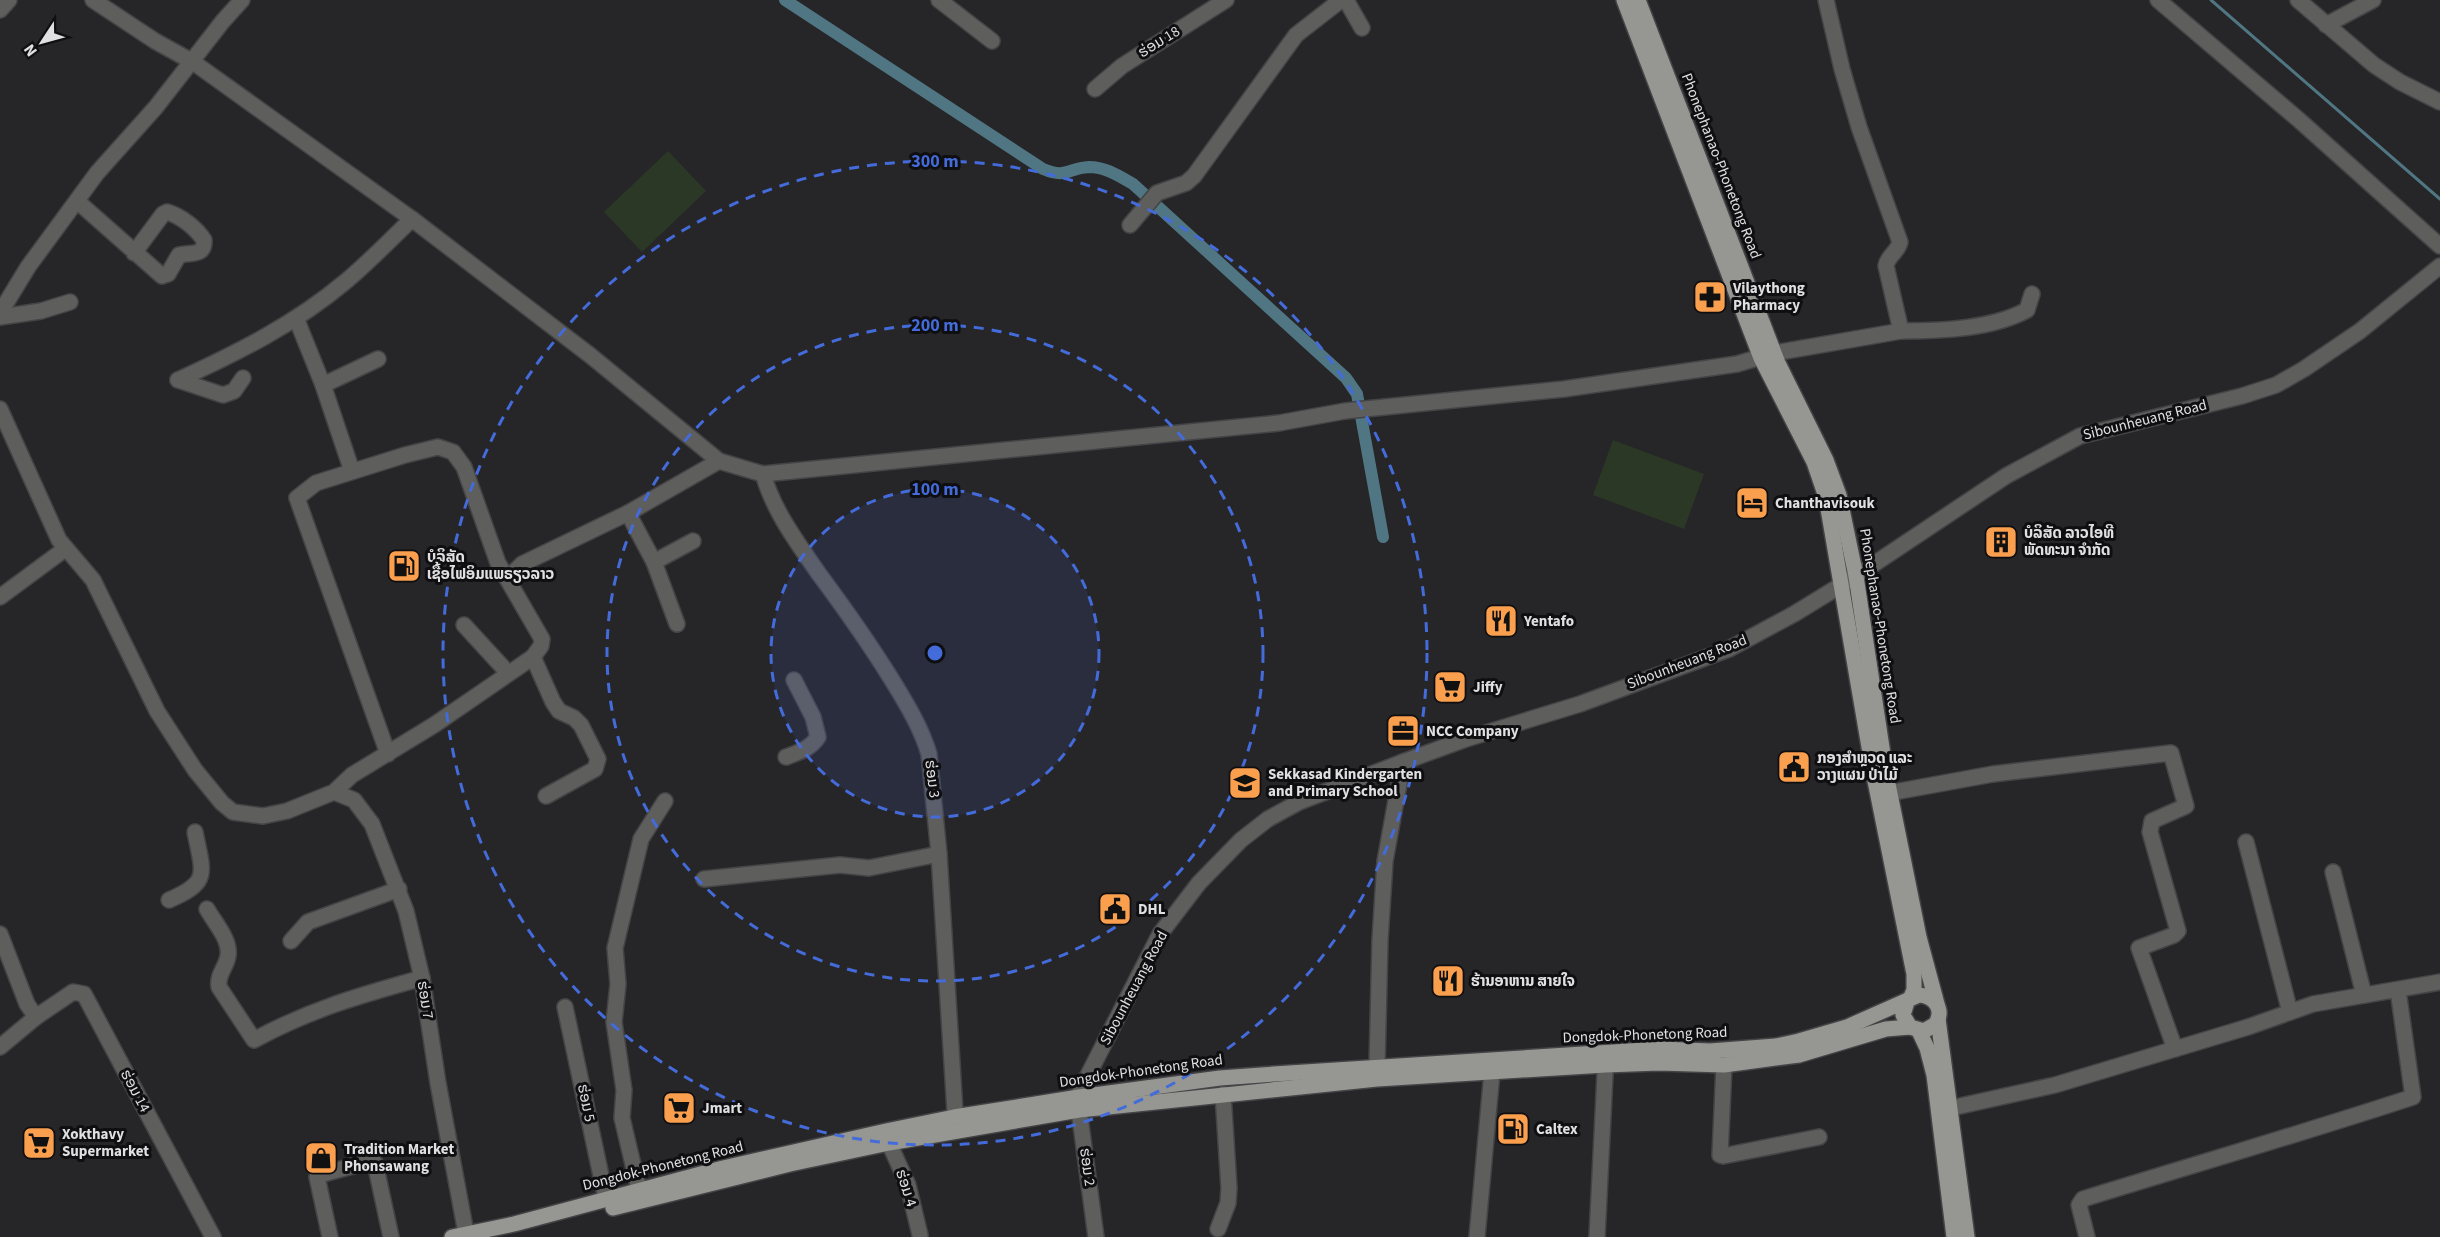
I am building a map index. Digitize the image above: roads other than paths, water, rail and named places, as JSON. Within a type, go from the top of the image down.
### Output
[{"type":"main road","name":"Phonephanao-Phonetong Road","points":[[1624,0],[1768,355],[1814,462],[1826,497],[1841,585],[1880,775],[1914,974],[1914,990],[1908,1000]]},
{"type":"main road","name":"Phonephanao-Phonetong Road","points":[[1638,0],[1768,355],[1826,460],[1839,495],[1856,576],[1880,775],[1890,793],[1919,937],[1937,1004]]},
{"type":"main road","points":[[1847,1033],[1916,996],[1926,995],[1937,1004],[1967,1237]]},
{"type":"main road","points":[[1908,1000],[1903,1015],[1927,1048],[1934,1075],[1954,1237]]},
{"type":"main road","points":[[1847,1033],[1886,1029],[1928,1030],[1938,1019]]},
{"type":"main road","name":"Dongdok-Phonetong Road","points":[[1079,1103],[1223,1094],[1492,1066],[1606,1059],[1660,1049],[1710,1052],[1776,1046],[1847,1033]]},
{"type":"main road","name":"Dongdok-Phonetong Road","points":[[1606,1059],[1724,1065],[1799,1055],[1847,1033]]},
{"type":"main road","name":"Dongdok-Phonetong Road","points":[[459,1235],[514,1224],[723,1168],[955,1124],[1220,1078],[1377,1066],[1492,1066]]},
{"type":"main road","name":"Dongdok-Phonetong Road","points":[[495,1237],[790,1164],[889,1143],[955,1124]]},
{"type":"street","points":[[0,10],[9,0]]},
{"type":"street","points":[[93,0],[155,41],[193,62],[412,219],[591,356],[719,461],[763,474],[1267,425],[1345,411],[1576,387],[1737,364],[1768,355],[1901,331],[1941,331],[2013,318],[2027,310],[2031,294]]},
{"type":"street","points":[[0,315],[28,267],[97,173],[193,62],[223,21],[242,0]]},
{"type":"street","points":[[939,0],[992,41]]},
{"type":"street","name":"ຮ່ອມ 18","points":[[1095,89],[1122,66],[1226,0]]},
{"type":"street","points":[[1130,225],[1157,193],[1186,183],[1194,176],[1296,35],[1343,0],[1362,28]]},
{"type":"street","points":[[1827,0],[1842,69],[1856,118],[1900,242],[1886,266],[1901,331]]},
{"type":"street","points":[[2158,0],[2299,120],[2440,246]]},
{"type":"street","points":[[2298,0],[2374,65],[2400,82],[2440,102]]},
{"type":"street","points":[[2326,25],[2373,0]]},
{"type":"street","points":[[77,201],[134,253],[162,276],[165,276],[179,255],[195,255],[203,248],[204,240],[199,232],[174,214],[167,212],[163,214],[134,253]]},
{"type":"street","points":[[243,378],[234,391],[223,395],[178,380],[236,353],[296,318],[344,282],[412,219]]},
{"type":"street","name":"Sibounheuang Road","points":[[1079,1103],[1160,934],[1199,883],[1241,840],[1268,819],[1299,802],[1403,762],[1466,739],[1580,704],[1729,649],[1856,576],[2006,476],[2080,436],[2242,396],[2276,385],[2360,331],[2440,266]]},
{"type":"street","points":[[0,315],[41,311],[70,302]]},
{"type":"street","points":[[296,318],[324,385],[352,471]]},
{"type":"street","points":[[324,385],[378,359]]},
{"type":"street","points":[[0,408],[59,540],[88,571],[157,711],[182,752],[222,804],[233,812],[263,816],[287,812],[334,792],[352,775],[388,754],[533,657],[541,646],[542,639],[498,563],[464,467],[453,452],[438,447],[352,471],[316,483],[297,498],[388,754]]},
{"type":"street","points":[[510,583],[516,570],[522,564],[628,513],[719,461]]},
{"type":"street","name":"ຮ່ອມ 3","points":[[763,474],[768,492],[780,517],[873,647],[925,741],[935,794],[955,1124]]},
{"type":"street","points":[[628,513],[654,562],[676,624]]},
{"type":"street","points":[[654,562],[693,541]]},
{"type":"street","points":[[0,597],[65,549]]},
{"type":"street","points":[[464,625],[508,673]]},
{"type":"street","points":[[533,657],[559,711],[581,725],[598,759],[595,769],[546,796]]},
{"type":"street","points":[[786,757],[807,749],[818,737],[813,717],[794,680]]},
{"type":"street","points":[[1890,793],[1993,774],[2171,753],[2186,806],[2152,820],[2150,832],[2178,931],[2174,935],[2139,948],[2175,1049]]},
{"type":"street","points":[[1377,1066],[1380,940],[1385,861],[1403,762]]},
{"type":"street","name":"ຮ່ອມ 7","points":[[334,792],[354,800],[365,812],[379,838],[399,889],[422,978],[459,1235]]},
{"type":"street","points":[[639,1190],[622,1118],[624,1090],[614,1022],[618,984],[615,948],[641,839],[665,801]]},
{"type":"street","points":[[169,900],[189,891],[201,877],[202,868],[195,832]]},
{"type":"street","points":[[2246,842],[2290,1012]]},
{"type":"street","points":[[704,879],[840,865],[869,868],[939,854]]},
{"type":"street","points":[[2333,872],[2364,995]]},
{"type":"street","points":[[291,941],[308,922],[399,889]]},
{"type":"street","points":[[207,909],[228,945],[228,956],[218,979],[219,987],[254,1040],[292,1020],[322,1008],[422,978]]},
{"type":"street","points":[[0,934],[27,1004],[36,1017],[0,1047]]},
{"type":"street","points":[[1951,1108],[2055,1085],[2313,1004],[2440,982]]},
{"type":"street","points":[[2087,1237],[2079,1205],[2083,1199],[2281,1140],[2413,1097],[2398,990]]},
{"type":"street","name":"ຮ່ອມ 14","points":[[36,1017],[73,992],[84,994],[213,1237]]},
{"type":"street","name":"ຮ່ອມ 5","points":[[566,1007],[606,1199]]},
{"type":"street","points":[[1597,1237],[1606,1059]]},
{"type":"street","points":[[1724,1065],[1720,1155],[1819,1137]]},
{"type":"street","points":[[1477,1237],[1492,1066]]},
{"type":"street","points":[[1218,1229],[1228,1203],[1229,1188],[1223,1094]]},
{"type":"street","name":"ຮ່ອມ 2","points":[[1079,1103],[1096,1237]]},
{"type":"street","name":"ຮ່ອມ 4","points":[[889,1143],[908,1185],[920,1234]]},
{"type":"street","points":[[330,1237],[317,1177],[371,1161],[375,1163],[391,1237]]},
{"type":"waterway","points":[[785,0],[1043,169],[1062,173],[1095,167],[1112,172],[1133,184],[1346,378],[1357,394],[1383,537]]},
{"type":"waterway","points":[[2211,0],[2440,199]]},
{"type":"place","name":"Vilaythong Pharmacy","points":[[1710,297]]},
{"type":"place","name":"Chanthavisouk","points":[[1752,503]]},
{"type":"place","name":"ບໍລິສັດ ລາວໄອທີ ພັດທະນາ ຈຳກັດ","points":[[2001,542]]},
{"type":"place","name":"ບໍລິສັດ ເຊື້ອໄຟອິມແພຣຽວລາວ","points":[[404,566]]},
{"type":"place","name":"Yentafo","points":[[1501,621]]},
{"type":"place","name":"Jiffy","points":[[1450,687]]},
{"type":"place","name":"NCC Company","points":[[1403,731]]},
{"type":"place","name":"ກອງສໍາຫຼວດ ແລະ ວາງແຜນ ປ່າໄມ້","points":[[1794,767]]},
{"type":"place","name":"Sekkasad Kindergarten and Primary School","points":[[1245,783]]},
{"type":"place","name":"DHL","points":[[1115,909]]},
{"type":"place","name":"ຮ້ານອາຫານ ສາຍໃຈ","points":[[1448,981]]},
{"type":"place","name":"Jmart","points":[[679,1108]]},
{"type":"place","name":"Caltex","points":[[1513,1129]]},
{"type":"place","name":"Xokthavy Supermarket","points":[[39,1143]]},
{"type":"place","name":"Tradition Market Phonsawang","points":[[321,1158]]}]
